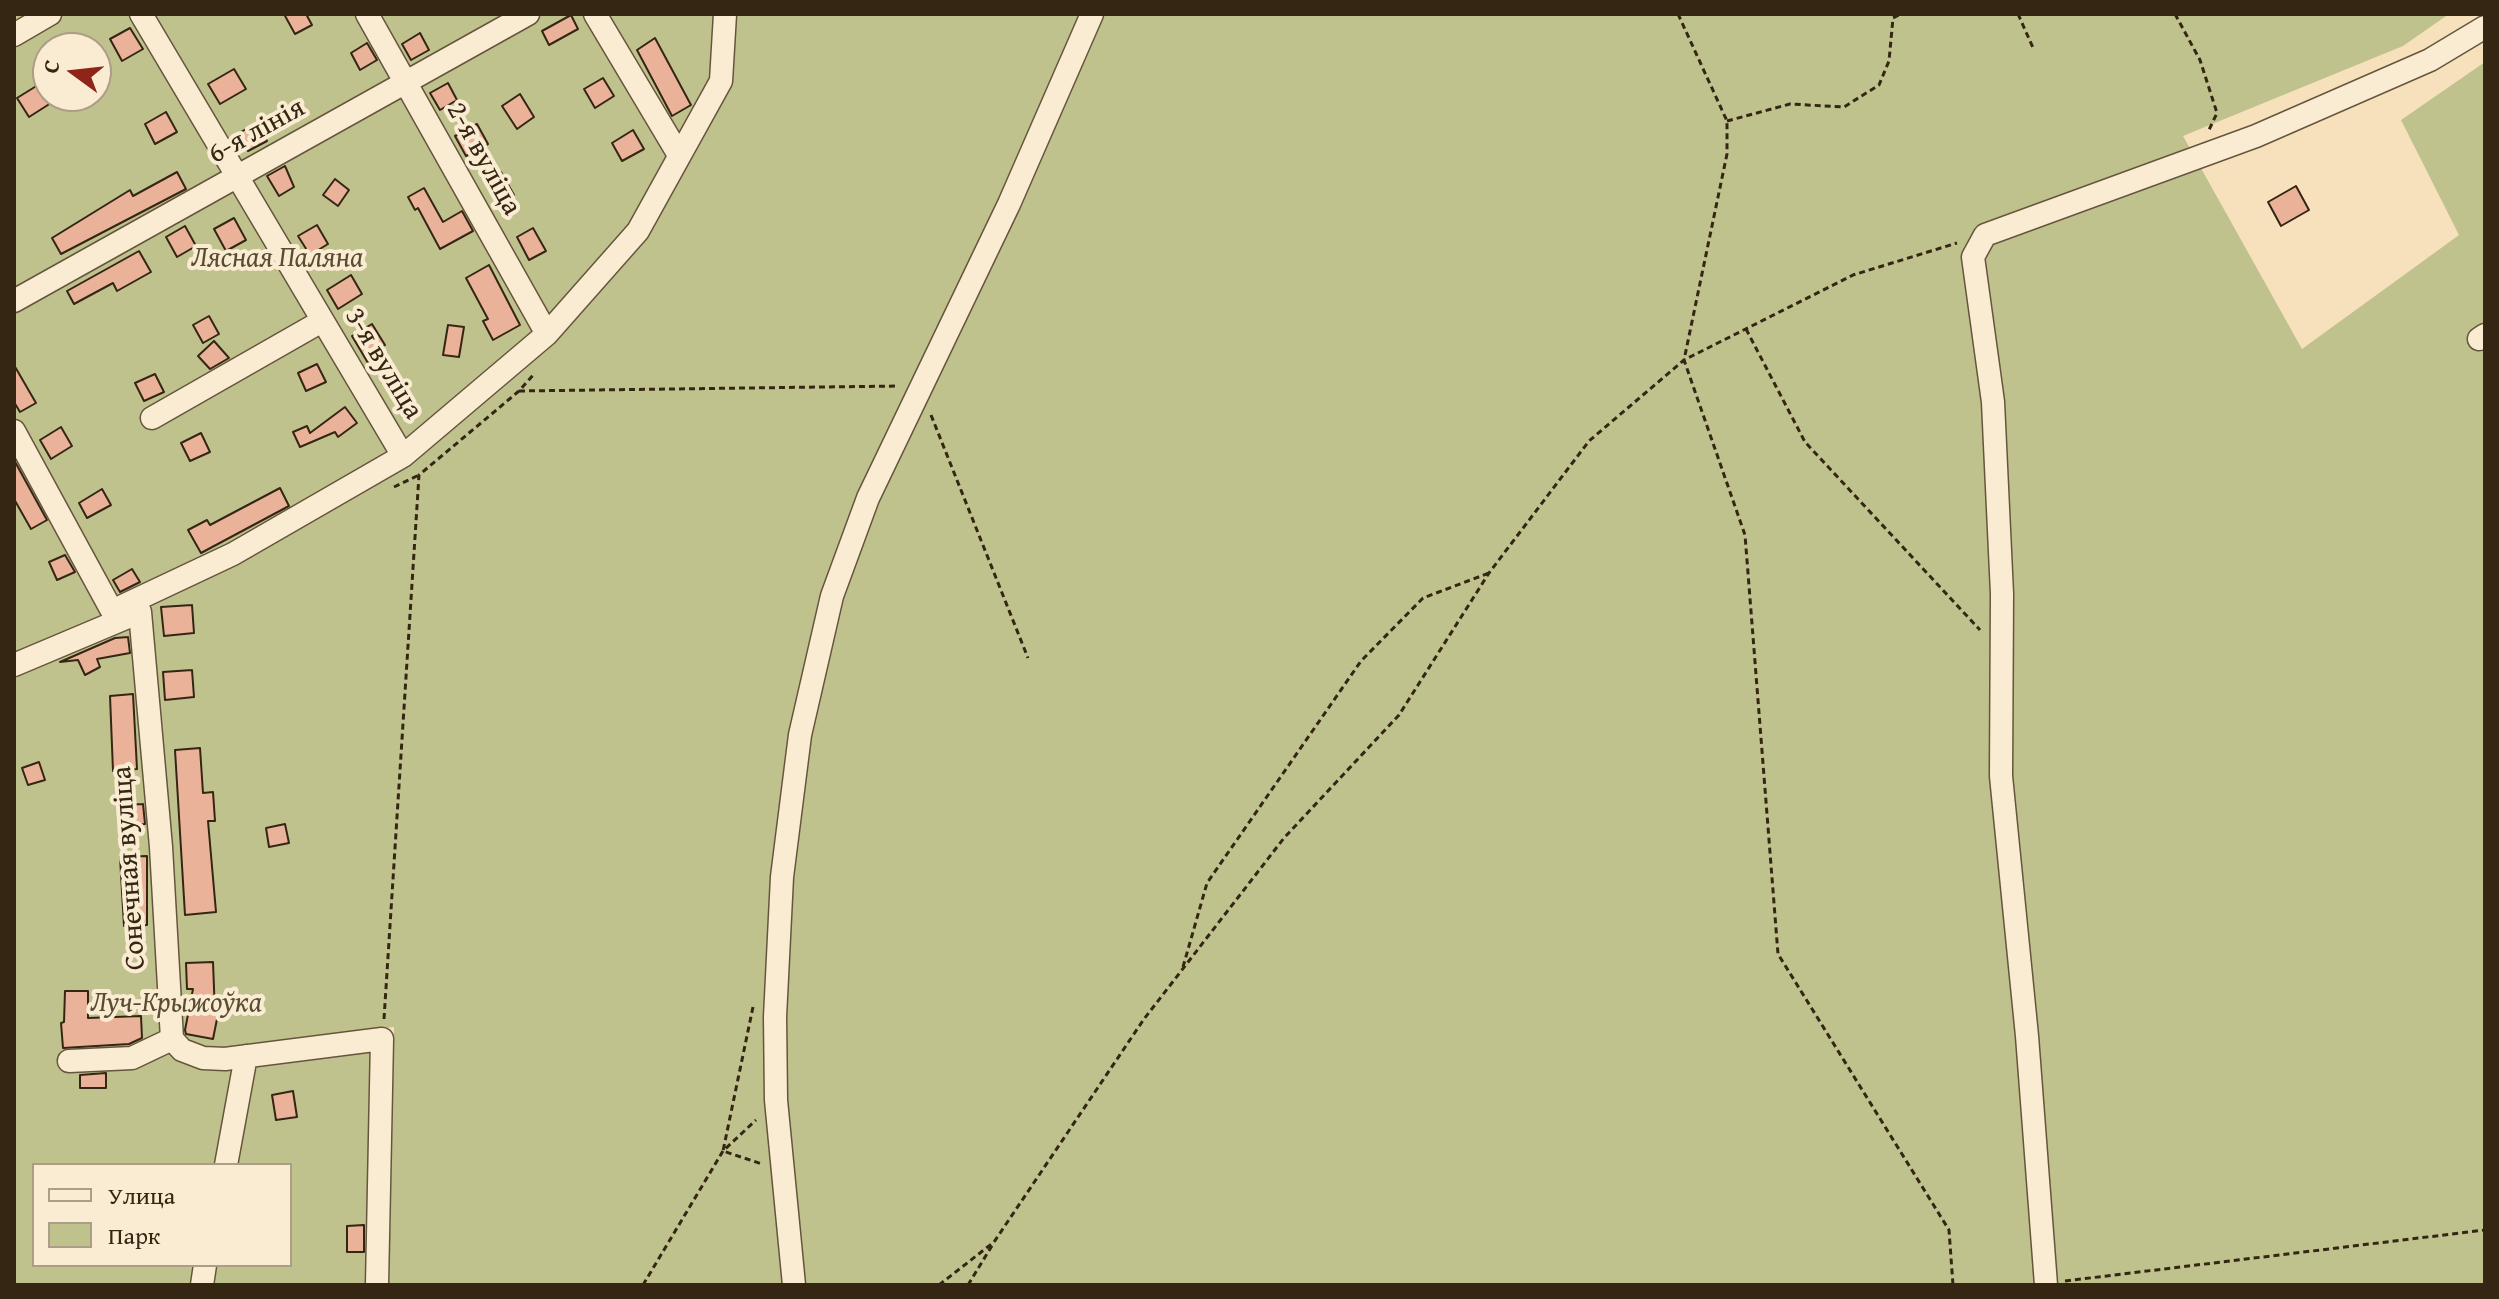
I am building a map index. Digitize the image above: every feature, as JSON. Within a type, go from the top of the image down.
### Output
[{"type":"street","points":[[14,35],[50,14]]},
{"type":"street","name":"3-я вуліца","points":[[141,14],[235,178],[403,456]]},
{"type":"street","name":"2-я вуліца","points":[[367,14],[547,334]]},
{"type":"street","name":"6-я лінія","points":[[14,301],[528,14]]},
{"type":"street","points":[[595,14],[679,155]]},
{"type":"street","points":[[14,431],[112,611],[233,554],[403,456],[547,334],[638,231],[721,81],[725,14]]},
{"type":"street","points":[[794,1285],[776,1100],[775,1017],[782,877],[800,735],[832,596],[914,386],[1009,204],[1092,14]]},
{"type":"street","points":[[2046,1284],[2027,1036],[2001,776],[2002,653],[1993,402],[1973,257],[1985,235],[2256,136],[2430,60],[2485,27]]},
{"type":"street","points":[[152,418],[322,321]]},
{"type":"street","points":[[14,665],[238,568]]},
{"type":"street","name":"Сонечная вуліца","points":[[140,612],[161,847],[172,1039]]},
{"type":"street","points":[[69,1061],[132,1058],[172,1039],[182,1050],[203,1058],[246,1056],[382,1039],[377,1285]]},
{"type":"street","points":[[226,1163],[246,1056]]},
{"type":"path","points":[[1678,14],[1727,121],[1727,154],[1684,360],[1745,535],[1778,954],[1949,1230],[1953,1285]]},
{"type":"path","points":[[1727,121],[1790,104],[1844,107],[1879,85],[1889,61],[1893,18],[1901,14]]},
{"type":"path","points":[[2018,14],[2034,50]]},
{"type":"path","points":[[2175,14],[2200,60],[2217,113],[2196,157]]},
{"type":"path","points":[[968,1285],[1144,1019],[1284,838],[1399,715],[1489,573],[1589,441],[1684,360],[1853,275],[1985,235]]},
{"type":"path","points":[[1746,329],[1805,442],[2002,653]]},
{"type":"path","points":[[382,1039],[419,475],[519,391],[914,386],[1028,658]]},
{"type":"path","points":[[1182,970],[1207,883],[1361,661],[1423,598],[1489,573]]},
{"type":"path","points":[[643,1285],[723,1151],[776,1100]]},
{"type":"path","points":[[2046,1284],[2485,1230]]},
{"type":"path","points":[[939,1285],[994,1242]]},
{"type":"green space","points":[[14,14],[2449,14],[2403,46],[2183,136],[2302,349],[2459,235],[2401,120],[2485,62],[2485,1285],[389,1285],[394,1027],[350,1032],[374,1049],[371,1285],[14,1285]]},
{"type":"building","points":[[284,14],[306,14],[312,25],[295,34]]},
{"type":"building","points":[[571,15],[578,29],[549,45],[542,31]]},
{"type":"building","points":[[130,28],[143,49],[122,61],[112,38]]},
{"type":"building","points":[[420,33],[429,50],[411,60],[402,44]]},
{"type":"building","points":[[655,38],[691,105],[672,116],[637,50]]},
{"type":"building","points":[[367,43],[377,60],[360,70],[351,53]]},
{"type":"building","points":[[234,69],[246,89],[220,104],[208,84]]},
{"type":"building","points":[[603,78],[614,96],[595,108],[584,89]]},
{"type":"building","points":[[448,83],[457,100],[440,110],[430,93]]},
{"type":"building","points":[[32,89],[32,112],[37,112],[29,117],[17,98]]},
{"type":"building","points":[[520,94],[534,117],[517,129],[502,106]]},
{"type":"building","points":[[166,112],[177,132],[155,144],[145,124]]},
{"type":"building","points":[[257,123],[267,141],[248,151],[239,133]]},
{"type":"building","points":[[477,124],[488,144],[466,156],[455,136]]},
{"type":"building","points":[[633,130],[644,149],[622,161],[612,143]]},
{"type":"building","points":[[285,166],[294,187],[279,196],[267,176]]},
{"type":"building","points":[[177,172],[186,189],[61,254],[52,238],[130,190],[133,196]]},
{"type":"building","points":[[501,172],[514,195],[498,204],[485,181]]},
{"type":"building","points":[[335,179],[349,190],[338,206],[323,195]]},
{"type":"building","points":[[2296,186],[2309,210],[2281,226],[2268,202]]},
{"type":"building","points":[[424,188],[443,222],[462,211],[473,231],[440,249],[418,208],[415,210],[408,197]]},
{"type":"building","points":[[234,218],[246,240],[226,251],[214,229]]},
{"type":"building","points":[[317,225],[328,244],[310,255],[298,236]]},
{"type":"building","points":[[185,226],[196,246],[177,257],[166,237]]},
{"type":"building","points":[[533,228],[546,251],[529,260],[517,237]]},
{"type":"building","points":[[139,251],[151,272],[117,291],[113,283],[74,304],[67,291]]},
{"type":"building","points":[[489,265],[520,325],[493,340],[483,321],[488,319],[466,278]]},
{"type":"building","points":[[351,275],[362,294],[338,309],[327,290]]},
{"type":"building","points":[[209,316],[219,334],[203,343],[193,325]]},
{"type":"building","points":[[372,324],[385,345],[380,348],[384,356],[368,363],[352,336]]},
{"type":"building","points":[[448,325],[464,327],[459,357],[443,355]]},
{"type":"building","points":[[214,341],[229,358],[210,369],[198,356]]},
{"type":"building","points":[[317,364],[326,382],[306,391],[298,373]]},
{"type":"building","points":[[14,365],[36,403],[20,412],[14,402]]},
{"type":"building","points":[[155,374],[164,392],[144,401],[135,383]]},
{"type":"building","points":[[345,407],[357,423],[338,437],[335,432],[300,447],[293,432],[307,426],[310,433]]},
{"type":"building","points":[[61,427],[72,446],[51,459],[40,440]]},
{"type":"building","points":[[201,433],[210,452],[190,461],[181,443]]},
{"type":"building","points":[[14,460],[47,520],[31,529],[14,499]]},
{"type":"building","points":[[280,488],[289,506],[201,553],[188,530],[207,520],[210,525]]},
{"type":"building","points":[[102,489],[111,505],[87,518],[79,503]]},
{"type":"building","points":[[65,555],[75,572],[57,580],[49,562]]},
{"type":"building","points":[[132,569],[140,582],[120,592],[113,580]]},
{"type":"building","points":[[192,605],[194,633],[164,636],[161,607]]},
{"type":"building","points":[[128,637],[130,653],[97,659],[100,667],[85,675],[78,660],[60,662],[115,638]]},
{"type":"building","points":[[192,670],[194,697],[165,700],[163,672]]},
{"type":"building","points":[[133,694],[137,769],[113,771],[110,696]]},
{"type":"building","points":[[200,748],[203,793],[213,792],[215,821],[208,821],[216,912],[185,915],[175,750]]},
{"type":"building","points":[[39,762],[45,780],[28,785],[22,768]]},
{"type":"building","points":[[143,804],[145,824],[123,825],[122,805]]},
{"type":"building","points":[[285,824],[289,843],[269,847],[266,828]]},
{"type":"building","points":[[147,856],[147,925],[124,926],[120,857]]},
{"type":"building","points":[[213,962],[215,1014],[218,1014],[213,1039],[186,1034],[185,1030],[193,989],[187,989],[186,963]]},
{"type":"building","points":[[65,991],[88,991],[88,1018],[141,1016],[142,1038],[129,1044],[63,1048],[61,1023],[64,1022]]},
{"type":"building","points":[[106,1073],[106,1088],[80,1088],[80,1075]]},
{"type":"building","points":[[293,1091],[297,1117],[276,1120],[272,1095]]},
{"type":"building","points":[[364,1225],[364,1252],[347,1252],[347,1226]]},
{"type":"park label","name":"Лясная Паляна","points":[[277,259]]},
{"type":"park label","name":"Луч-Крыжоўка","points":[[176,1004]]}]
